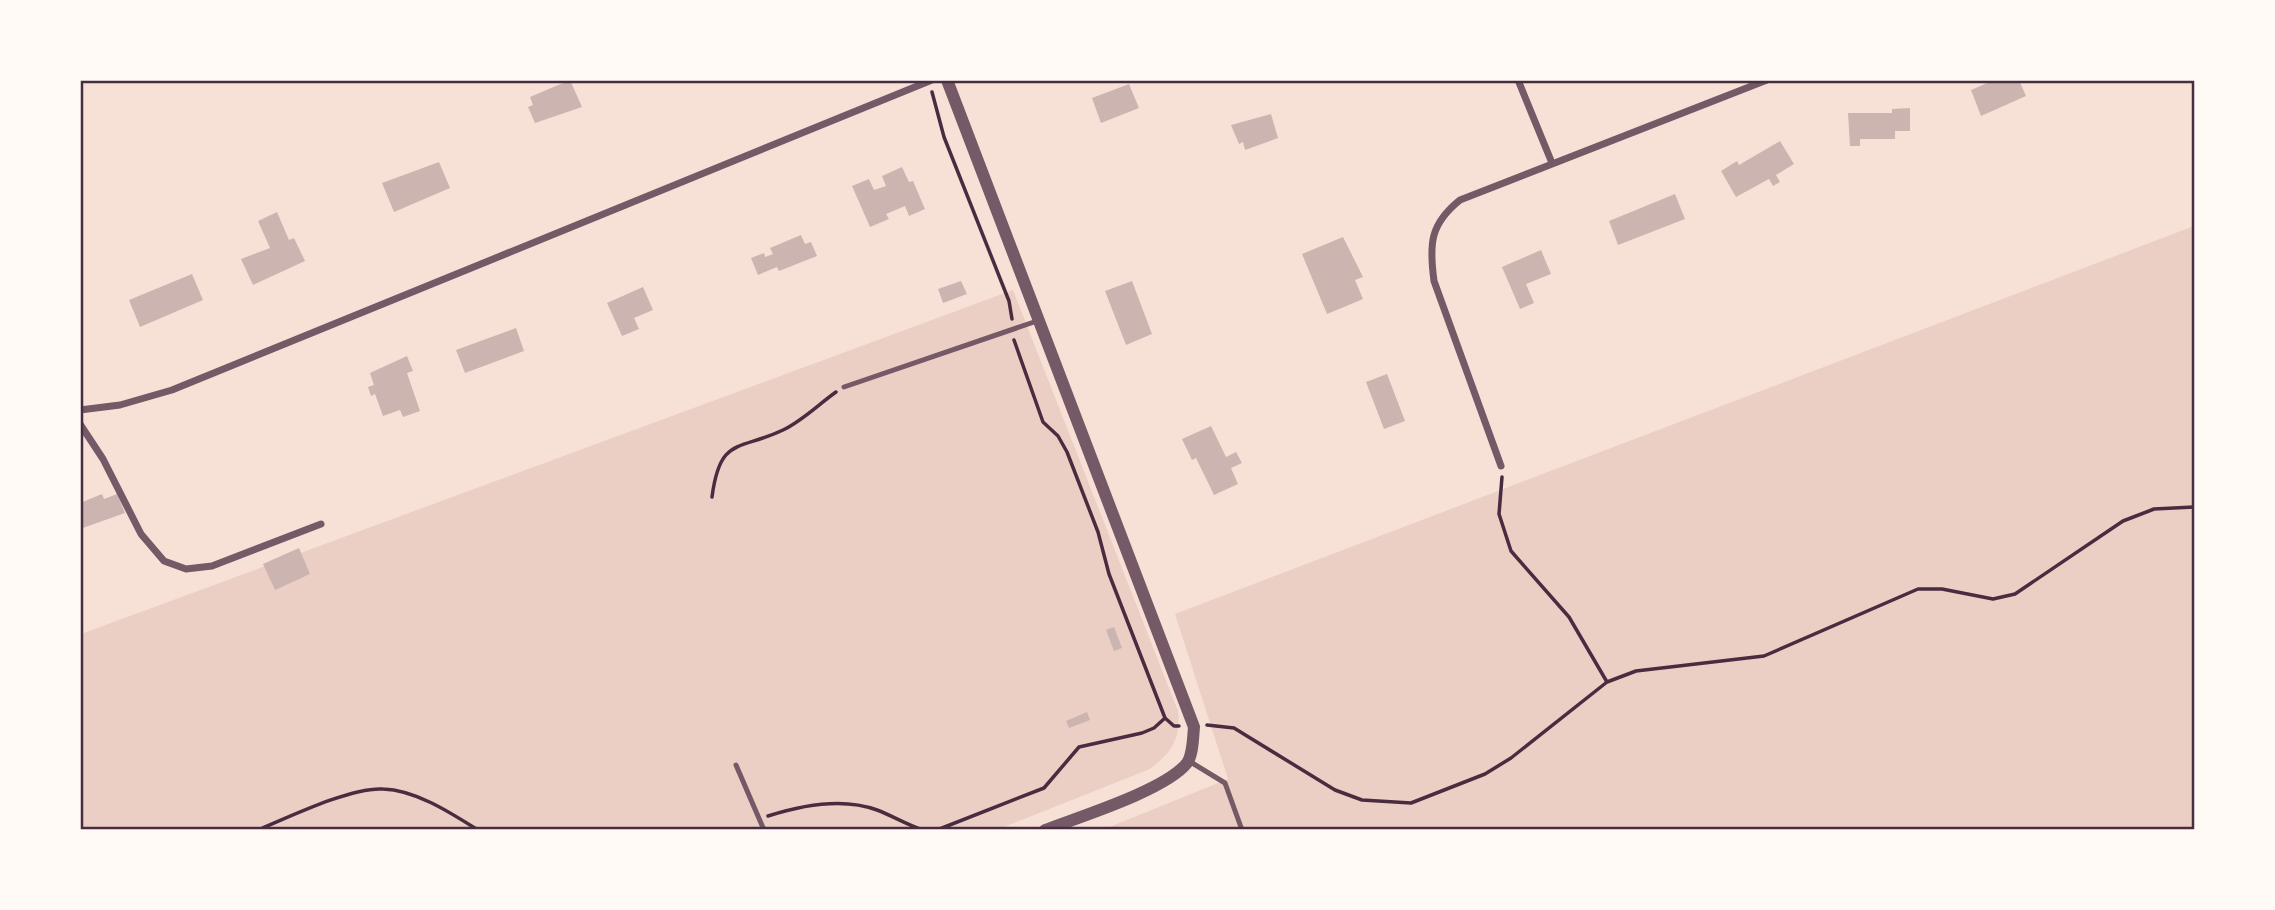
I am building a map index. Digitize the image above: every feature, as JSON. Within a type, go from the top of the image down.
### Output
[{"type":"street","points":[[947,80],[1194,727],[1189,761],[1174,775],[1115,803],[1045,830]]},
{"type":"street","points":[[1518,80],[1552,163]]},
{"type":"street","points":[[1501,466],[1441,306],[1430,256],[1434,232],[1442,214],[1460,200],[1767,80]]},
{"type":"street","points":[[80,410],[120,405],[172,390],[931,81]]},
{"type":"street","points":[[80,424],[103,459],[141,534],[164,561],[186,569],[212,566],[321,524]]},
{"type":"lane","points":[[844,387],[1040,320]]},
{"type":"lane","points":[[1189,761],[1225,783],[1242,830]]},
{"type":"lane","points":[[736,765],[764,830]]},
{"type":"path","points":[[931,81],[944,137],[1009,301],[1014,340],[1034,402],[1043,422],[1058,436],[1067,452],[1098,532],[1109,574],[1166,718],[1174,726],[1217,724],[1234,728],[1335,790],[1362,800],[1411,803],[1485,774],[1511,758],[1608,682],[1636,671],[1764,656],[1918,589],[1942,589],[1993,598],[2015,594],[2123,521],[2154,509],[2194,507]]},
{"type":"path","points":[[712,497],[714,478],[722,458],[734,446],[783,430],[844,387]]},
{"type":"path","points":[[1501,466],[1503,482],[1499,514],[1511,551],[1569,617],[1608,682]]},
{"type":"path","points":[[929,830],[938,829],[1044,788],[1079,747],[1142,733],[1166,718]]},
{"type":"path","points":[[258,830],[349,795],[383,789],[424,800],[478,830]]},
{"type":"path","points":[[759,819],[788,809],[852,804],[874,809],[923,830]]},
{"type":"shaded area","points":[[2194,226],[2194,829],[1102,830],[1228,779],[1175,614]]},
{"type":"shaded area","points":[[1013,290],[1178,711],[1178,729],[1173,744],[1164,757],[1150,769],[999,829],[81,830],[81,634]]},
{"type":"building","points":[[570,80],[582,107],[535,123],[528,107],[533,105],[530,97]]},
{"type":"building","points":[[1994,80],[2019,80],[2026,96],[1981,116],[1971,90]]},
{"type":"building","points":[[1129,84],[1139,108],[1101,123],[1092,98]]},
{"type":"building","points":[[1910,108],[1910,131],[1895,131],[1895,139],[1860,139],[1860,146],[1850,146],[1848,113],[1892,113],[1892,109]]},
{"type":"building","points":[[1271,114],[1278,138],[1245,150],[1243,142],[1239,144],[1231,125]]},
{"type":"building","points":[[1780,141],[1794,164],[1776,175],[1780,182],[1773,186],[1769,179],[1736,197],[1721,171],[1737,161],[1739,165]]},
{"type":"building","points":[[439,162],[450,188],[394,212],[382,183]]},
{"type":"building","points":[[902,167],[909,182],[913,181],[925,209],[909,216],[905,206],[886,214],[889,219],[870,227],[852,186],[869,179],[874,190],[886,186],[882,176]]},
{"type":"building","points":[[1675,194],[1685,219],[1618,245],[1609,221]]},
{"type":"building","points":[[277,212],[289,240],[294,238],[305,261],[253,285],[241,259],[270,248],[258,221]]},
{"type":"building","points":[[801,235],[805,244],[811,242],[817,256],[779,271],[777,267],[758,275],[751,258],[764,253],[765,257],[773,254],[770,248]]},
{"type":"building","points":[[1343,237],[1363,277],[1355,280],[1363,299],[1327,314],[1302,254]]},
{"type":"building","points":[[1541,250],[1551,274],[1526,284],[1534,303],[1520,309],[1502,267]]},
{"type":"building","points":[[192,274],[203,300],[140,327],[129,300]]},
{"type":"building","points":[[961,281],[967,294],[943,303],[938,289]]},
{"type":"building","points":[[1132,281],[1152,334],[1126,345],[1105,291]]},
{"type":"building","points":[[643,287],[653,310],[634,318],[639,329],[622,336],[607,303]]},
{"type":"building","points":[[516,328],[524,351],[465,373],[456,350]]},
{"type":"building","points":[[407,356],[413,371],[407,373],[420,411],[403,417],[400,410],[383,416],[375,394],[371,396],[368,387],[374,385],[370,373]]},
{"type":"building","points":[[1387,374],[1405,421],[1384,429],[1366,382]]},
{"type":"building","points":[[1211,426],[1226,457],[1236,452],[1242,463],[1231,468],[1238,484],[1214,495],[1196,458],[1192,460],[1182,439]]},
{"type":"building","points":[[102,494],[104,499],[117,494],[125,513],[80,529],[80,503]]},
{"type":"building","points":[[299,548],[310,574],[275,590],[263,564]]},
{"type":"building","points":[[1114,627],[1122,648],[1114,651],[1106,630]]},
{"type":"building","points":[[1087,712],[1090,720],[1069,728],[1066,721]]}]
